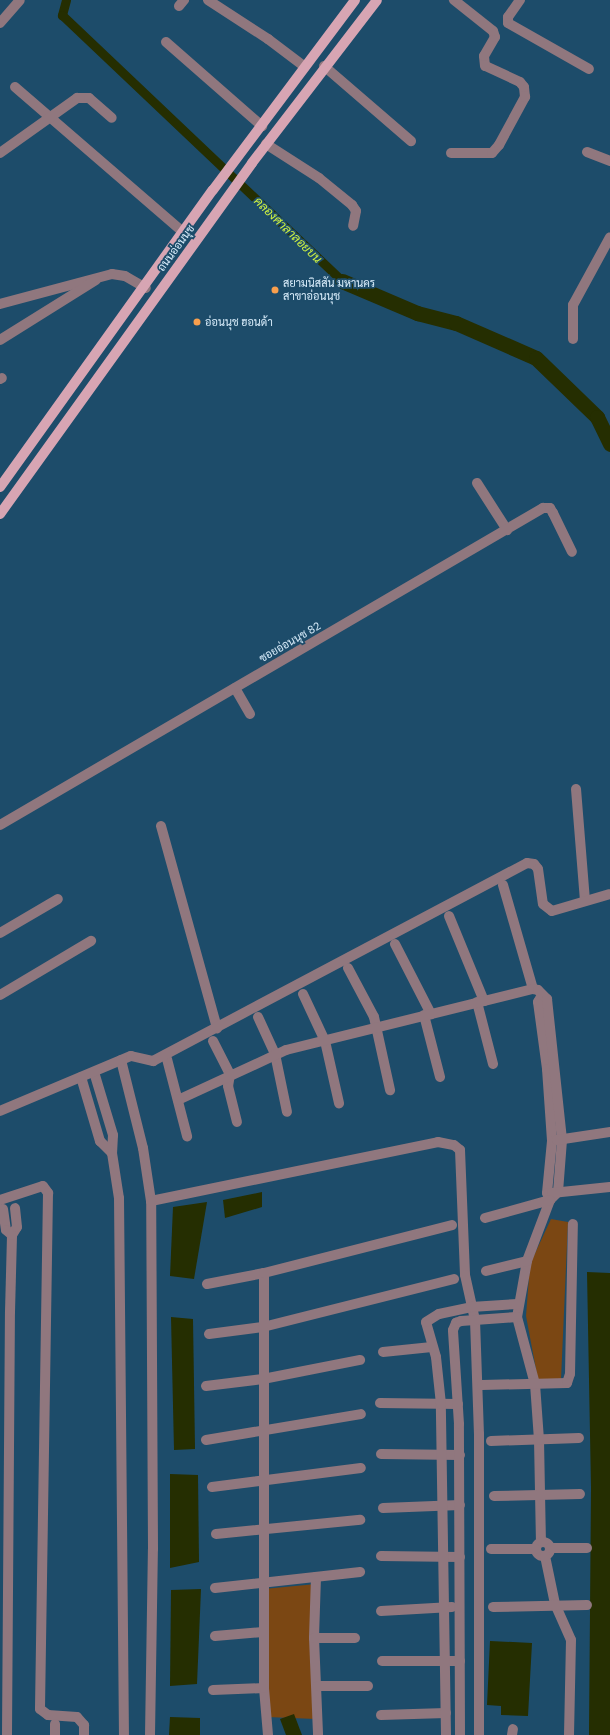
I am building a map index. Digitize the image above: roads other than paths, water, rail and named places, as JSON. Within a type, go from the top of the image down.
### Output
[{"type":"main road","name":"ถนนอ่อนนุช","points":[[0,487],[146,288],[213,190],[355,0]]},
{"type":"main road","name":"ถนนอ่อนนุช","points":[[0,514],[252,163],[324,66],[376,0]]},
{"type":"street","points":[[0,23],[20,0]]},
{"type":"street","points":[[208,0],[268,39],[305,67]]},
{"type":"street","points":[[520,0],[508,16],[508,23],[589,69]]},
{"type":"street","points":[[450,153],[492,153],[499,145],[525,97],[524,87],[520,82],[485,66],[484,56],[495,37],[493,31],[459,2]]},
{"type":"street","points":[[166,42],[262,126]]},
{"type":"street","points":[[324,66],[410,141]]},
{"type":"street","points":[[15,87],[49,118],[184,233]]},
{"type":"street","points":[[0,153],[49,118],[83,97],[89,98],[112,118]]},
{"type":"street","points":[[266,144],[319,178],[352,205],[356,210],[353,226]]},
{"type":"street","points":[[587,152],[610,161]]},
{"type":"street","points":[[573,339],[573,305],[610,237]]},
{"type":"street","points":[[0,340],[102,276]]},
{"type":"street","points":[[0,304],[102,276],[125,276],[146,288]]},
{"type":"street","points":[[477,483],[507,530]]},
{"type":"street","name":"ซอยอ่อนนุช 82","points":[[0,825],[543,508],[550,508],[572,552]]},
{"type":"street","points":[[235,688],[250,714]]},
{"type":"street","points":[[576,789],[585,901]]},
{"type":"street","points":[[161,826],[217,1028]]},
{"type":"street","points":[[0,1111],[132,1056],[153,1061],[527,863],[534,864],[538,869],[543,904],[546,908],[552,911],[610,894]]},
{"type":"street","points":[[503,885],[533,989]]},
{"type":"street","points":[[0,933],[58,899]]},
{"type":"street","points":[[449,916],[480,1002],[493,1064]]},
{"type":"street","points":[[0,995],[91,941]]},
{"type":"street","points":[[395,944],[427,1014],[440,1077]]},
{"type":"street","points":[[348,968],[374,1017],[390,1090]]},
{"type":"street","points":[[178,1100],[230,1074],[275,1054],[427,1014],[533,989],[538,990],[547,999],[557,1140],[558,1192]]},
{"type":"street","points":[[302,994],[325,1041],[339,1103]]},
{"type":"street","points":[[258,1017],[275,1054],[287,1112]]},
{"type":"street","points":[[213,1041],[230,1074],[228,1086],[237,1122]]},
{"type":"street","points":[[167,1059],[187,1136]]},
{"type":"street","points":[[121,1060],[143,1148],[152,1201],[150,1735]]},
{"type":"street","points":[[94,1072],[113,1135],[112,1153],[119,1198],[124,1735]]},
{"type":"street","points":[[80,1077],[100,1141],[112,1153]]},
{"type":"street","points":[[557,1140],[610,1132]]},
{"type":"street","points":[[538,1546],[540,1440],[535,1384],[517,1317],[518,1304],[527,1261],[548,1197],[557,1140]]},
{"type":"street","points":[[152,1201],[438,1142],[454,1145],[460,1150],[465,1275],[475,1320],[479,1434],[479,1735]]},
{"type":"street","points":[[12,1235],[6,1230],[2,1203],[15,1203],[43,1186],[48,1193],[40,1709],[48,1714],[77,1717],[84,1725],[84,1735]]},
{"type":"street","points":[[485,1218],[548,1197],[558,1192],[610,1187]]},
{"type":"street","points":[[7,1735],[4,1568],[5,1312],[12,1235],[17,1227],[15,1203]]},
{"type":"street","points":[[482,1385],[567,1383],[570,1374],[572,1224]]},
{"type":"street","points":[[206,1284],[264,1273],[452,1225]]},
{"type":"street","points":[[486,1271],[527,1261]]},
{"type":"street","points":[[264,1273],[263,1632],[264,1688],[268,1735]]},
{"type":"street","points":[[209,1334],[263,1327],[454,1279]]},
{"type":"street","points":[[446,1735],[444,1506],[441,1404],[439,1376],[426,1322],[439,1314],[471,1307],[518,1304]]},
{"type":"street","points":[[460,1735],[460,1455],[453,1330],[456,1324],[461,1321],[517,1317]]},
{"type":"street","points":[[382,1352],[432,1347]]},
{"type":"street","points":[[206,1386],[263,1379],[360,1360]]},
{"type":"street","points":[[380,1403],[458,1404]]},
{"type":"street","points":[[206,1440],[361,1414]]},
{"type":"street","points":[[491,1441],[579,1438]]},
{"type":"street","points":[[381,1454],[460,1455]]},
{"type":"street","points":[[212,1487],[361,1468]]},
{"type":"street","points":[[494,1496],[580,1494]]},
{"type":"street","points":[[383,1508],[460,1505]]},
{"type":"street","points":[[216,1534],[264,1528],[360,1520]]},
{"type":"street","points":[[491,1549],[538,1546],[547,1543],[555,1604],[571,1640],[569,1735]]},
{"type":"street","points":[[547,1552],[586,1548]]},
{"type":"street","points":[[381,1556],[460,1557]]},
{"type":"street","points":[[215,1588],[360,1572]]},
{"type":"street","points":[[316,1577],[314,1638],[318,1686],[318,1735]]},
{"type":"street","points":[[493,1607],[555,1604],[587,1605]]},
{"type":"street","points":[[381,1611],[460,1607]]},
{"type":"street","points":[[215,1636],[263,1632]]},
{"type":"street","points":[[314,1638],[355,1638]]},
{"type":"street","points":[[382,1661],[460,1661]]},
{"type":"street","points":[[318,1686],[368,1686]]},
{"type":"street","points":[[212,1690],[264,1688]]},
{"type":"street","points":[[381,1715],[446,1713]]},
{"type":"street","points":[[55,1724],[55,1735]]},
{"type":"waterway","name":"คลองศาลาลอยบน","points":[[66,0],[62,15],[342,281]]},
{"type":"waterway","name":"คลองศาลาลอยบน","points":[[342,281],[417,313],[456,323],[536,358],[597,417],[610,444]]},
{"type":"place","name":"สยามนิสสัน มหานคร สาขาอ่อนนุช","points":[[275,290]]},
{"type":"place","name":"อ่อนนุช ฮอนด้า","points":[[197,322]]}]
